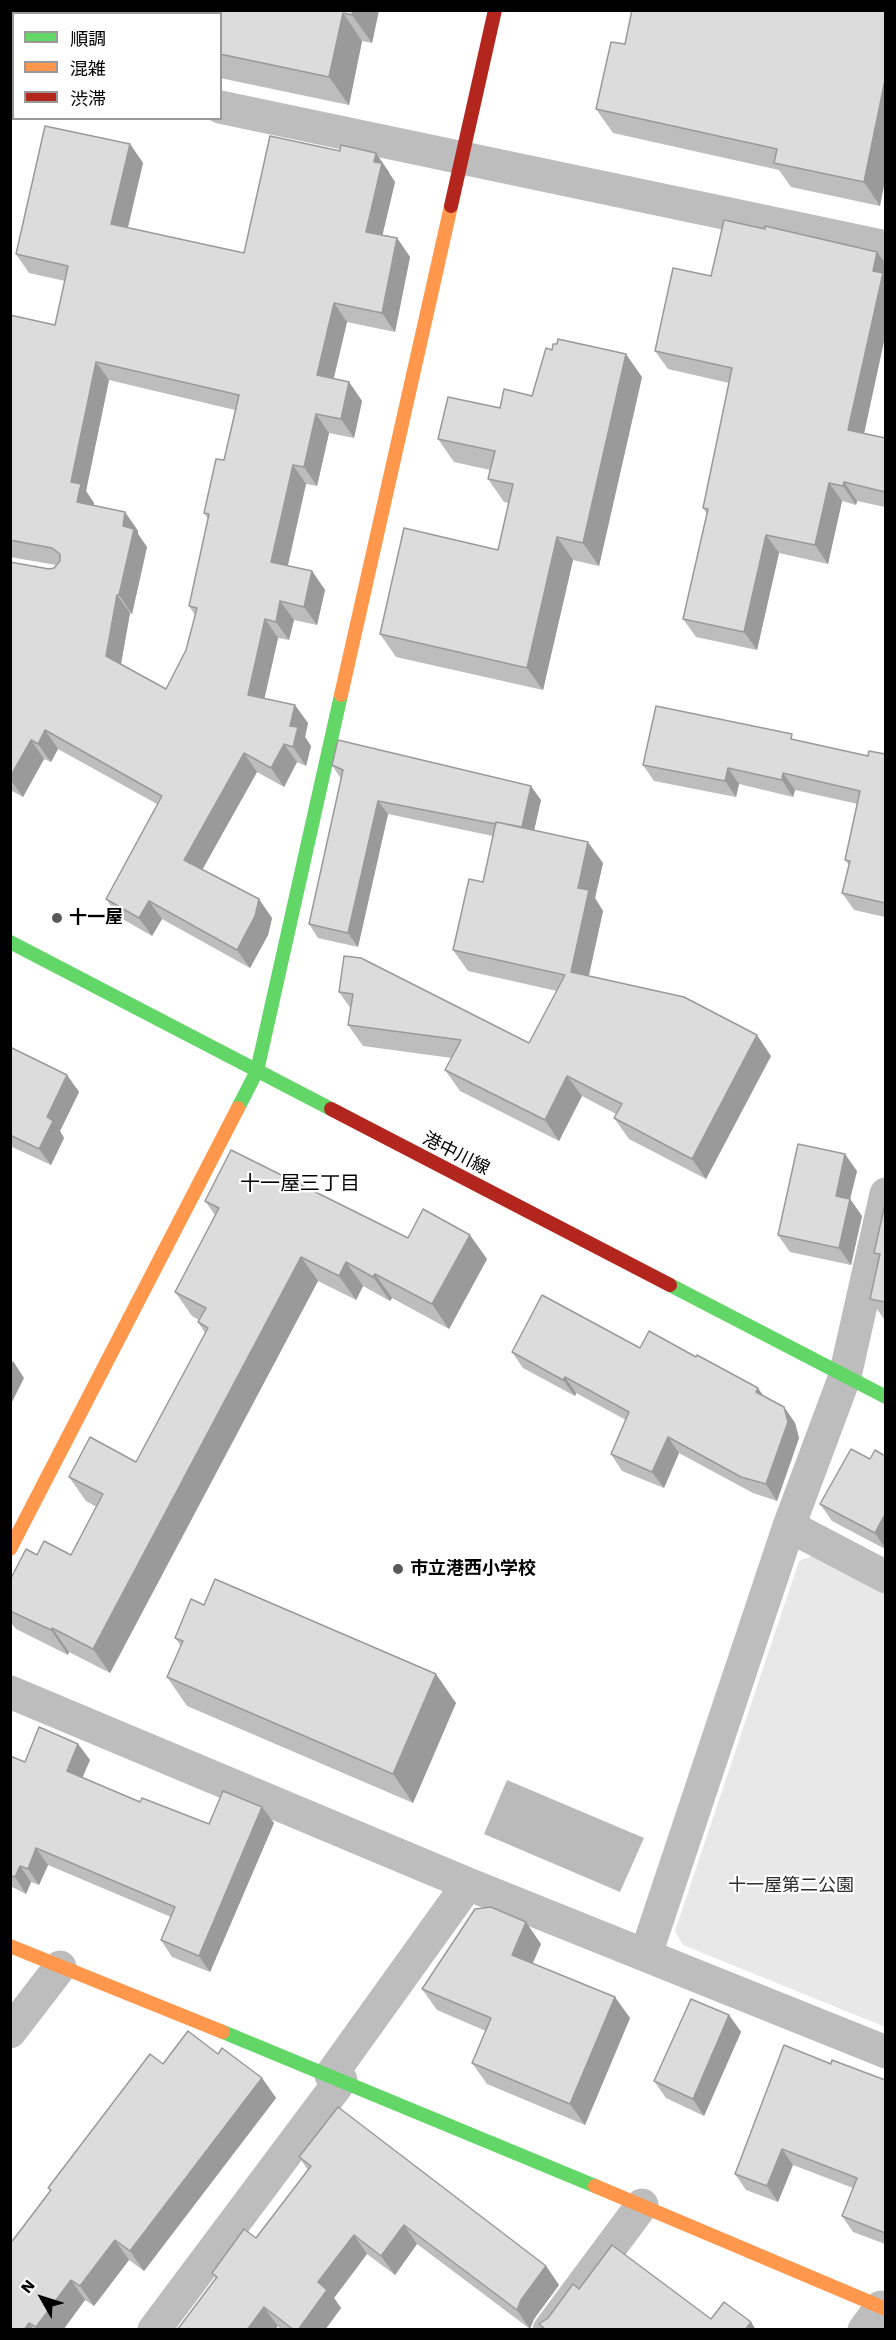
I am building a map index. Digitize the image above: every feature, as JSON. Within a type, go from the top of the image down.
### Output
[{"type":"street","points":[[10,1549],[257,1071],[495,10]]},
{"type":"street","points":[[222,107],[885,247]]},
{"type":"street","name":"港中川線","points":[[10,942],[885,1397]]},
{"type":"street","points":[[646,1954],[789,1526],[845,1376],[885,1194]]},
{"type":"street","points":[[789,1526],[885,1577]]},
{"type":"street","points":[[10,1692],[468,1884],[885,2052]]},
{"type":"street","points":[[154,2330],[336,2078],[468,1884]]},
{"type":"street","points":[[10,1946],[642,2205],[877,2315]]},
{"type":"street","points":[[10,2032],[60,1967]]},
{"type":"street","points":[[549,2330],[642,2205]]},
{"type":"green space","name":"十一屋第二公園","points":[[819,1554],[885,1590],[885,2027],[683,1945],[675,1931],[799,1561]]},
{"type":"shaded area","points":[[507,1780],[644,1838],[620,1892],[484,1834]]},
{"type":"building","points":[[43,10],[353,10],[352,15],[343,13],[329,77],[222,54],[222,12],[50,12]]},
{"type":"building","points":[[632,10],[885,10],[885,80],[864,182],[774,163],[777,149],[596,109],[611,42],[625,44]]},
{"type":"building","points":[[45,126],[130,144],[111,224],[244,253],[270,136],[340,151],[341,145],[376,153],[374,162],[382,163],[366,232],[397,238],[382,313],[334,303],[317,375],[349,382],[341,419],[316,414],[304,467],[293,465],[271,562],[312,571],[304,607],[280,601],[276,622],[265,619],[248,695],[295,705],[290,726],[298,727],[293,747],[284,744],[271,768],[244,753],[184,860],[259,899],[255,916],[237,950],[149,901],[139,918],[106,899],[162,796],[45,730],[38,744],[31,740],[10,777],[10,562],[49,569],[54,568],[60,561],[60,554],[52,548],[10,540],[10,315],[55,325],[68,266],[16,254]],"holes":[[[96,362],[239,395],[224,460],[216,459],[204,513],[209,514],[189,606],[197,608],[186,650],[166,689],[106,656],[117,595],[119,595],[134,529],[123,526],[125,512],[77,502],[81,484],[71,482]]]},
{"type":"building","points":[[724,220],[765,229],[765,226],[877,252],[873,271],[883,273],[848,430],[885,438],[885,492],[844,482],[843,486],[829,483],[815,545],[766,535],[744,632],[683,619],[708,509],[703,508],[732,368],[655,351],[673,268],[711,276]]},
{"type":"building","points":[[558,339],[626,354],[583,543],[557,537],[527,668],[380,634],[404,528],[498,550],[513,484],[488,479],[495,451],[438,439],[448,397],[500,408],[504,389],[532,396],[546,348],[552,350],[553,344],[557,344]]},
{"type":"building","points":[[656,706],[792,734],[791,739],[868,756],[869,751],[885,754],[885,903],[842,893],[850,861],[845,860],[860,791],[783,773],[782,780],[728,768],[725,781],[643,765]]},
{"type":"building","points":[[338,740],[531,786],[522,827],[378,801],[348,933],[309,924],[343,770],[332,765]]},
{"type":"building","points":[[496,822],[588,842],[578,888],[589,890],[571,972],[684,997],[757,1035],[692,1159],[614,1118],[622,1104],[567,1076],[545,1120],[445,1070],[461,1040],[348,1025],[353,994],[339,992],[344,956],[361,958],[529,1043],[565,975],[453,950],[469,879],[483,882]]},
{"type":"building","points":[[10,1047],[67,1075],[47,1117],[53,1121],[39,1149],[10,1135]]},
{"type":"building","points":[[798,1144],[845,1154],[836,1196],[850,1199],[839,1248],[778,1235]]},
{"type":"building","points":[[231,1150],[408,1238],[423,1209],[470,1235],[432,1304],[375,1274],[373,1277],[346,1262],[339,1276],[301,1257],[93,1649],[52,1628],[51,1630],[10,1611],[10,1580],[26,1549],[37,1555],[44,1541],[71,1555],[103,1494],[69,1477],[90,1437],[136,1462],[208,1328],[198,1322],[206,1308],[175,1292],[219,1208],[205,1201]]},
{"type":"building","points":[[885,1204],[885,1302],[870,1299],[880,1254],[874,1253]]},
{"type":"building","points":[[542,1295],[640,1348],[649,1331],[758,1388],[756,1392],[784,1407],[788,1422],[766,1484],[741,1477],[668,1437],[652,1472],[611,1454],[629,1412],[565,1377],[563,1380],[512,1352]]},
{"type":"building","points":[[851,1449],[870,1459],[875,1450],[885,1456],[885,1514],[875,1533],[820,1504]]},
{"type":"building","points":[[215,1579],[436,1674],[393,1774],[167,1677],[183,1641],[175,1638],[191,1599],[204,1605]]},
{"type":"building","points":[[39,1727],[78,1744],[67,1771],[140,1802],[142,1798],[209,1824],[223,1791],[262,1807],[199,1956],[161,1940],[175,1907],[36,1848],[28,1869],[20,1866],[15,1877],[10,1875],[10,1756],[25,1762]]},
{"type":"building","points":[[491,1907],[526,1922],[512,1955],[615,1997],[570,2104],[472,2063],[491,2018],[422,1989],[475,1909]]},
{"type":"building","points":[[691,1999],[729,2015],[693,2099],[654,2081]]},
{"type":"building","points":[[188,2031],[218,2054],[222,2048],[262,2078],[130,2251],[115,2240],[80,2286],[71,2280],[36,2327],[29,2323],[24,2330],[10,2330],[10,2244],[51,2190],[48,2188],[150,2054],[163,2064]]},
{"type":"building","points":[[784,2045],[831,2064],[832,2060],[885,2080],[885,2233],[842,2216],[857,2178],[782,2149],[767,2186],[735,2174]]},
{"type":"building","points":[[338,2107],[546,2266],[521,2300],[517,2310],[404,2225],[381,2256],[354,2235],[318,2282],[327,2290],[298,2330],[294,2330],[264,2307],[247,2330],[177,2330],[217,2277],[212,2273],[244,2229],[256,2238],[311,2166],[299,2157]]},
{"type":"building","points":[[612,2245],[711,2319],[724,2302],[751,2322],[745,2330],[546,2330],[539,2324],[548,2318],[573,2284],[579,2289]]},
{"type":"traffic: fast","points":[[238,1108],[257,1071],[341,695]]},
{"type":"traffic: fast","points":[[10,942],[331,1109]]},
{"type":"traffic: fast","points":[[670,1285],[886,1397]]},
{"type":"traffic: fast","points":[[223,2032],[595,2186]]},
{"type":"traffic: slow","points":[[341,695],[451,206]]},
{"type":"traffic: slow","points":[[10,1549],[238,1108]]},
{"type":"traffic: slow","points":[[10,1946],[223,2032]]},
{"type":"traffic: slow","points":[[595,2186],[886,2309]]},
{"type":"traffic: jam","points":[[451,206],[495,10]]},
{"type":"traffic: jam","points":[[331,1109],[670,1285]]},
{"type":"place","name":"十一屋","points":[[57,918]]},
{"type":"place","name":"市立港西小学校","points":[[398,1569]]},
{"type":"district","name":"十一屋三丁目","points":[[300,1184]]}]
